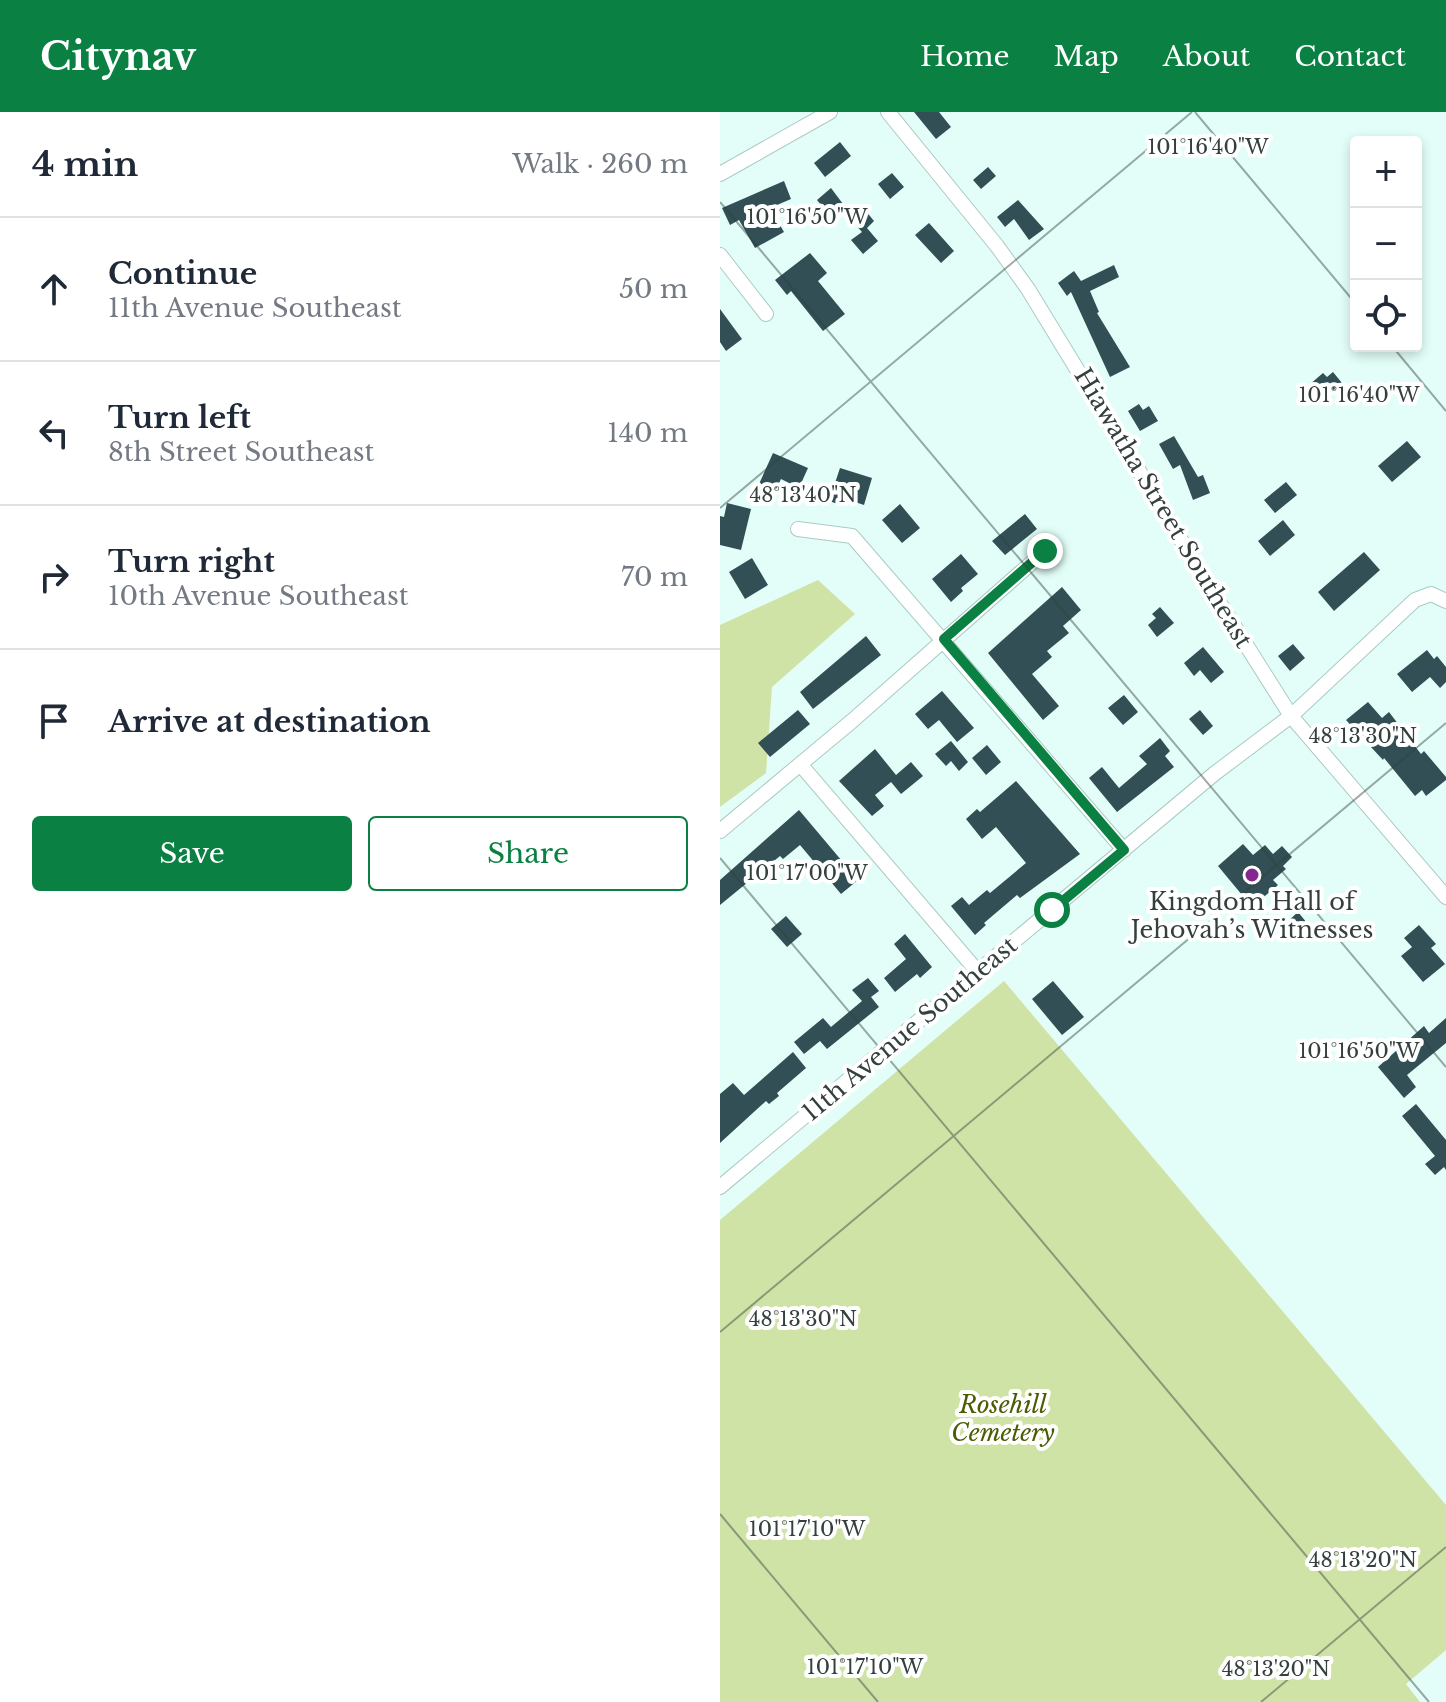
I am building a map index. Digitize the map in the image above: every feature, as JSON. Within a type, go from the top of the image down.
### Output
[{"type":"street","points":[[720,174],[830,112]]},
{"type":"street","name":"Hiawatha Street Southeast","points":[[888,112],[1028,289],[1291,716],[1446,897]]},
{"type":"street","points":[[720,255],[766,314]]},
{"type":"street","points":[[798,529],[852,536],[1124,850]]},
{"type":"street","points":[[720,831],[1045,551]]},
{"type":"street","name":"11th Avenue Southeast","points":[[720,1187],[1214,774],[1291,716],[1415,600],[1431,594],[1446,601]]},
{"type":"street","points":[[800,764],[978,972]]},
{"type":"green space","points":[[818,580],[855,614],[772,687],[766,773],[720,807],[720,625]]},
{"type":"green space","name":"Rosehill Cemetery","points":[[1004,981],[1446,1505],[1446,1650],[1406,1684],[1420,1702],[720,1702],[720,1220]]},
{"type":"building","points":[[914,112],[939,112],[951,127],[936,139]]},
{"type":"building","points":[[840,142],[851,156],[825,177],[814,163]]},
{"type":"building","points":[[988,167],[996,176],[981,189],[973,180]]},
{"type":"building","points":[[892,173],[904,187],[890,199],[878,184]]},
{"type":"building","points":[[784,181],[791,199],[770,208],[784,232],[755,248],[739,220],[730,225],[722,208]]},
{"type":"building","points":[[831,188],[843,204],[829,215],[817,200]]},
{"type":"building","points":[[1018,200],[1044,229],[1029,240],[1014,219],[1005,227],[997,217]]},
{"type":"building","points":[[861,205],[874,221],[867,228],[878,241],[863,254],[851,240],[862,232],[848,216]]},
{"type":"building","points":[[929,223],[954,251],[941,263],[915,235]]},
{"type":"building","points":[[810,253],[827,273],[818,281],[845,314],[823,331],[791,291],[787,295],[775,280]]},
{"type":"building","points":[[1114,265],[1119,277],[1090,291],[1097,313],[1130,367],[1110,377],[1071,292],[1067,296],[1058,283],[1074,271],[1081,281]]},
{"type":"building","points":[[720,309],[742,339],[726,351],[720,342]]},
{"type":"building","points":[[1333,372],[1342,383],[1314,406],[1302,391],[1323,373],[1327,377]]},
{"type":"building","points":[[1139,404],[1143,410],[1149,406],[1158,421],[1140,431],[1128,411]]},
{"type":"building","points":[[1174,436],[1198,477],[1203,475],[1210,493],[1193,500],[1180,465],[1173,469],[1159,444]]},
{"type":"building","points":[[1407,441],[1421,457],[1392,482],[1378,466]]},
{"type":"building","points":[[773,453],[808,468],[799,488],[781,479],[775,491],[759,484]]},
{"type":"building","points":[[840,468],[872,478],[864,505],[846,499],[844,506],[829,501]]},
{"type":"building","points":[[1286,482],[1297,495],[1275,513],[1264,500]]},
{"type":"building","points":[[727,503],[751,509],[741,550],[720,545],[720,516],[724,517]]},
{"type":"building","points":[[900,504],[920,528],[902,543],[882,520]]},
{"type":"building","points":[[1025,514],[1037,529],[1005,555],[992,541]]},
{"type":"building","points":[[1283,520],[1295,535],[1270,556],[1258,541]]},
{"type":"building","points":[[1364,552],[1380,570],[1334,611],[1318,592]]},
{"type":"building","points":[[961,554],[978,574],[961,588],[963,591],[951,602],[932,579]]},
{"type":"building","points":[[752,558],[768,585],[745,599],[729,572]]},
{"type":"building","points":[[1062,587],[1081,610],[1063,626],[1069,633],[1047,651],[1052,657],[1032,674],[1059,706],[1043,720],[988,653]]},
{"type":"building","points":[[1160,607],[1174,623],[1157,637],[1148,625],[1156,618],[1152,614]]},
{"type":"building","points":[[866,636],[881,655],[813,709],[800,692]]},
{"type":"building","points":[[1293,644],[1305,658],[1290,671],[1278,656]]},
{"type":"building","points":[[1203,647],[1224,672],[1211,683],[1200,670],[1194,676],[1184,663]]},
{"type":"building","points":[[1427,650],[1446,667],[1446,682],[1440,688],[1430,677],[1412,692],[1397,674]]},
{"type":"building","points":[[942,691],[974,728],[957,742],[939,720],[928,729],[915,714]]},
{"type":"building","points":[[1124,695],[1138,712],[1123,725],[1108,708]]},
{"type":"building","points":[[1368,702],[1382,718],[1389,712],[1421,754],[1424,751],[1446,777],[1426,796],[1422,790],[1415,796],[1384,758],[1346,720]]},
{"type":"building","points":[[798,710],[810,724],[770,757],[758,743]]},
{"type":"building","points":[[1200,710],[1213,726],[1203,735],[1189,719]]},
{"type":"building","points":[[1160,738],[1170,751],[1165,756],[1174,767],[1117,812],[1089,778],[1102,767],[1119,788],[1147,764],[1139,756]]},
{"type":"building","points":[[951,741],[968,762],[959,771],[951,761],[946,766],[935,754]]},
{"type":"building","points":[[987,745],[1001,762],[986,775],[972,758]]},
{"type":"building","points":[[875,749],[896,775],[911,762],[923,776],[901,794],[891,782],[875,795],[884,806],[872,816],[839,781]]},
{"type":"building","points":[[1016,781],[1080,854],[1020,898],[1017,895],[984,923],[986,925],[975,935],[951,906],[962,897],[969,905],[987,890],[990,893],[1026,863],[996,827],[982,839],[966,819],[977,809],[980,812]]},
{"type":"building","points":[[799,810],[858,880],[841,894],[800,845],[783,859],[780,856],[720,905],[720,880]]},
{"type":"building","name":"Kingdom Hall of Jehovah’s Witnesses","points":[[1243,844],[1253,855],[1265,845],[1273,854],[1282,846],[1292,857],[1283,866],[1286,869],[1273,880],[1278,885],[1252,907],[1218,866]]},
{"type":"building","points":[[1298,912],[1307,923],[1296,932],[1287,922]]},
{"type":"building","points":[[786,916],[802,934],[787,947],[771,929]]},
{"type":"building","points":[[1419,925],[1436,944],[1431,948],[1445,964],[1423,982],[1401,956],[1412,947],[1404,938]]},
{"type":"building","points":[[905,934],[932,967],[920,978],[917,974],[895,992],[884,978],[906,959],[894,944]]},
{"type":"building","points":[[868,978],[879,991],[871,997],[879,1007],[827,1049],[820,1041],[804,1054],[794,1042],[823,1018],[831,1027],[862,1001],[852,990]]},
{"type":"building","points":[[1053,981],[1084,1017],[1062,1035],[1032,999]]},
{"type":"building","points":[[1446,1018],[1446,1043],[1407,1075],[1416,1087],[1404,1098],[1378,1067],[1424,1026],[1429,1033]]},
{"type":"building","points":[[793,1052],[806,1068],[777,1093],[779,1096],[769,1104],[766,1101],[720,1143],[720,1094],[733,1083],[744,1095]]},
{"type":"building","points":[[1416,1104],[1446,1140],[1446,1170],[1444,1167],[1435,1175],[1425,1164],[1435,1156],[1402,1116]]},
{"type":"place","name":"Kingdom Hall of Jehovah’s Witnesses","points":[[1252,875]]},
{"type":"route","points":[[1045,551],[944,639],[1124,850],[1052,910]]}]
